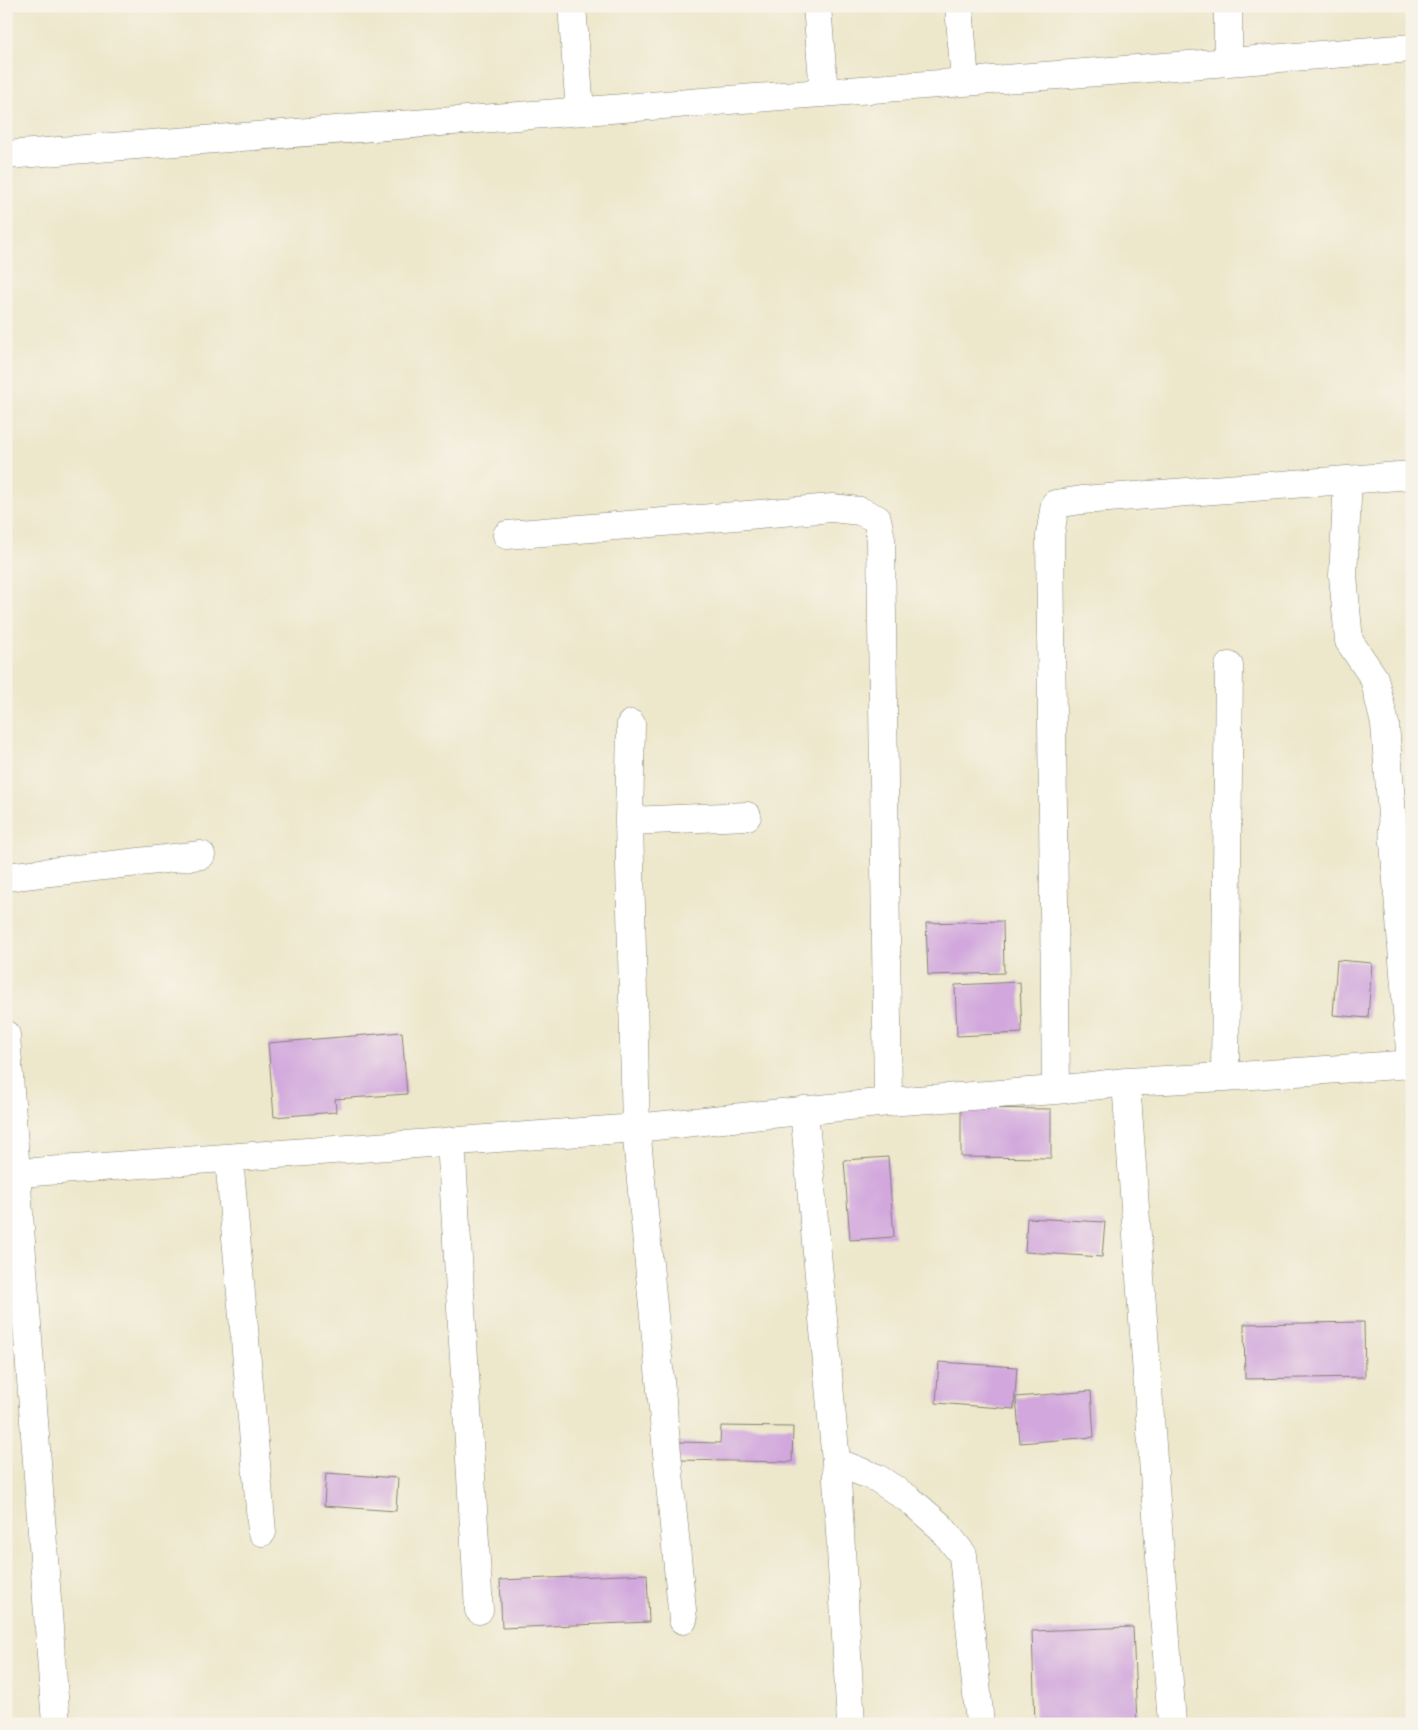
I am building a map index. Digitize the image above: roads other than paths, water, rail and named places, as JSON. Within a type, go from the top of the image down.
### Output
[{"type":"street","points":[[572,6],[580,111]]},
{"type":"street","points":[[817,6],[824,92]]},
{"type":"street","points":[[959,6],[965,82]]},
{"type":"street","points":[[1228,6],[1228,62]]},
{"type":"street","points":[[6,155],[1412,48]]},
{"type":"street","points":[[1056,1090],[1050,536],[1055,504],[1082,500],[1412,475]]},
{"type":"street","points":[[11,1173],[636,1128],[888,1102],[1056,1090],[1126,1082],[1412,1064],[1385,724],[1374,678],[1348,641],[1343,576],[1348,480]]},
{"type":"street","points":[[507,535],[832,508],[860,511],[877,519],[881,540],[888,1102]]},
{"type":"street","points":[[1225,1077],[1229,666]]},
{"type":"street","points":[[630,724],[629,822],[636,1128],[683,1620]]},
{"type":"street","points":[[629,822],[747,816]]},
{"type":"street","points":[[6,877],[201,855]]},
{"type":"street","points":[[6,1035],[11,1173],[56,1724]]},
{"type":"street","points":[[1126,1082],[1172,1724]]},
{"type":"street","points":[[804,1110],[836,1462],[851,1724]]},
{"type":"street","points":[[451,1142],[479,1610]]},
{"type":"street","points":[[229,1158],[262,1532]]},
{"type":"street","points":[[836,1462],[877,1478],[910,1500],[941,1527],[963,1555],[980,1724]]}]
